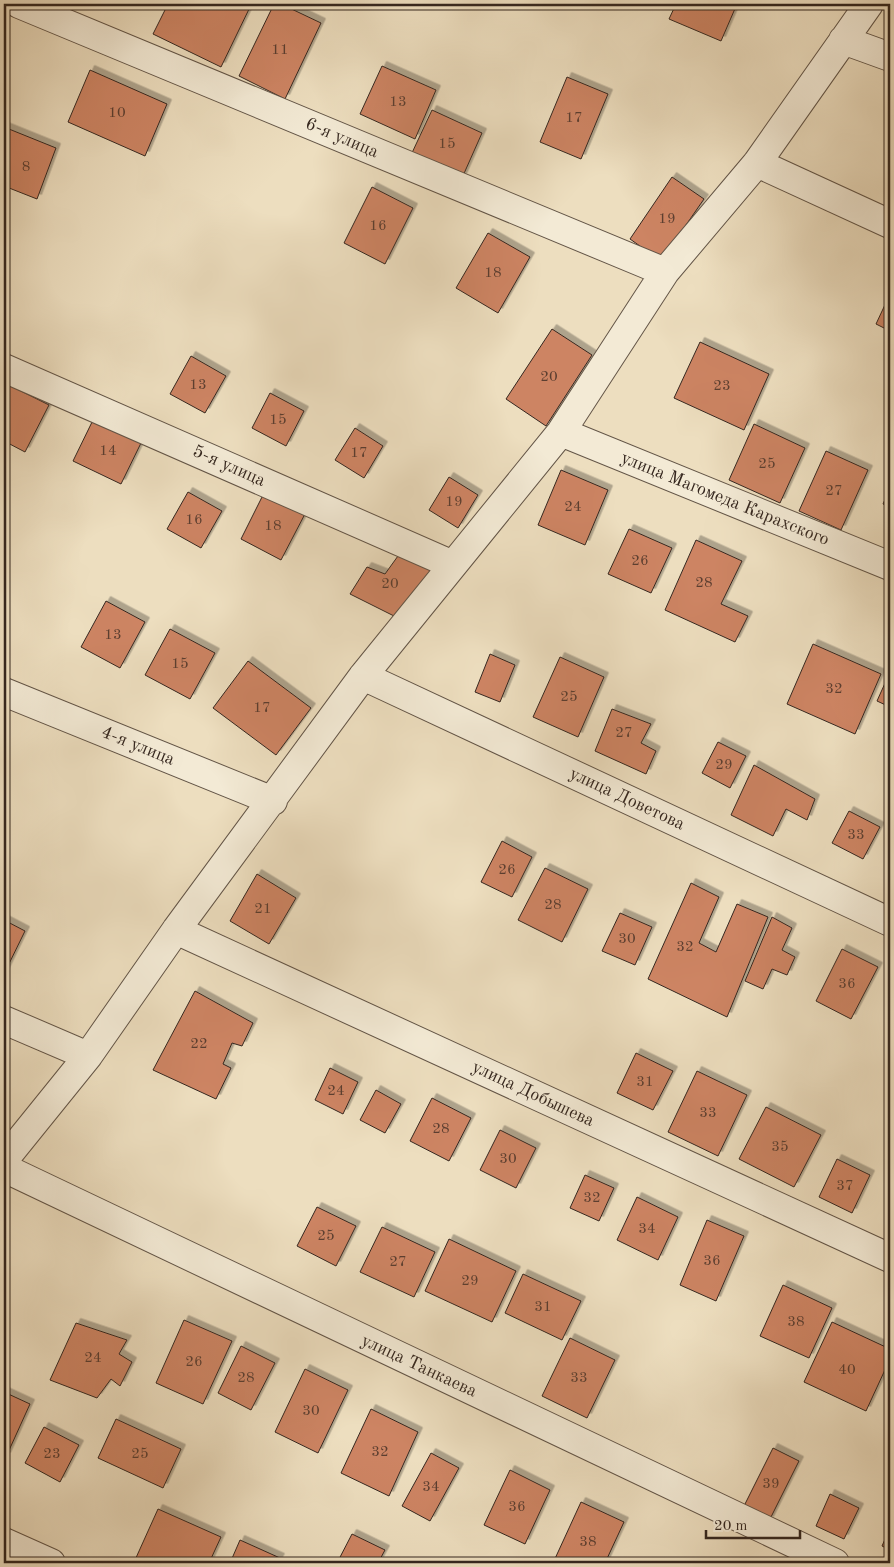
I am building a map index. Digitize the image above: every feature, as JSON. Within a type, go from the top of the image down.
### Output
[{"type":"street","name":"6-я улица","points":[[19,4],[665,272]]},
{"type":"street","points":[[4,1160],[88,1056],[176,930],[273,801],[363,676],[561,432],[665,272],[757,163],[843,40],[865,5]]},
{"type":"street","points":[[843,40],[890,57]]},
{"type":"street","points":[[757,163],[890,224]]},
{"type":"street","name":"5-я улица","points":[[4,368],[453,564]]},
{"type":"street","name":"улица Магомеда Карахского","points":[[561,432],[890,566]]},
{"type":"street","name":"улица Доветова","points":[[363,676],[890,922]]},
{"type":"street","name":"4-я улица","points":[[4,692],[273,801]]},
{"type":"street","name":"улица Добышева","points":[[176,930],[890,1258]]},
{"type":"street","points":[[4,1020],[88,1056]]},
{"type":"street","name":"улица Танкаева","points":[[4,1168],[834,1563]]},
{"type":"street","points":[[4,1542],[51,1563]]},
{"type":"building","points":[[168,4],[251,5],[221,67],[153,34]]},
{"type":"building","points":[[274,4],[281,4],[321,23],[285,99],[239,76]]},
{"type":"building","points":[[676,4],[737,4],[721,41],[669,19]]},
{"type":"building","points":[[382,66],[436,90],[415,139],[360,114]]},
{"type":"building","points":[[90,70],[167,104],[145,156],[68,122]]},
{"type":"building","points":[[567,77],[608,94],[581,159],[540,142]]},
{"type":"building","points":[[432,110],[482,133],[462,178],[411,155]]},
{"type":"building","points":[[4,127],[56,148],[37,199],[4,186]]},
{"type":"building","points":[[672,177],[704,199],[661,261],[630,239]]},
{"type":"building","points":[[372,187],[413,208],[385,264],[344,243]]},
{"type":"building","points":[[488,233],[530,257],[498,313],[456,288]]},
{"type":"building","points":[[890,294],[890,331],[876,324]]},
{"type":"building","points":[[552,329],[592,355],[546,426],[506,399]]},
{"type":"building","points":[[700,342],[769,374],[744,430],[674,398]]},
{"type":"building","points":[[191,356],[226,376],[205,413],[170,394]]},
{"type":"building","points":[[7,384],[49,405],[25,452],[4,441],[4,391]]},
{"type":"building","points":[[270,393],[304,411],[286,446],[252,428]]},
{"type":"building","points":[[94,418],[142,441],[121,484],[73,461]]},
{"type":"building","points":[[754,424],[805,448],[780,503],[729,480]]},
{"type":"building","points":[[355,428],[383,446],[364,478],[335,460]]},
{"type":"building","points":[[826,451],[868,470],[841,530],[799,511]]},
{"type":"building","points":[[561,470],[608,490],[585,545],[538,525]]},
{"type":"building","points":[[449,477],[478,495],[458,528],[429,510]]},
{"type":"building","points":[[890,488],[890,507],[883,504]]},
{"type":"building","points":[[265,491],[306,512],[281,560],[241,539]]},
{"type":"building","points":[[188,492],[222,511],[201,548],[167,529]]},
{"type":"building","points":[[629,529],[672,548],[651,593],[608,574]]},
{"type":"building","points":[[696,540],[742,561],[721,604],[748,616],[735,642],[665,610]]},
{"type":"building","points":[[403,549],[436,570],[396,617],[350,594],[367,567],[385,574]]},
{"type":"building","points":[[106,601],[145,622],[120,668],[81,647]]},
{"type":"building","points":[[170,629],[215,653],[190,699],[145,675]]},
{"type":"building","points":[[813,644],[881,674],[855,734],[787,704]]},
{"type":"building","points":[[490,654],[515,665],[500,702],[475,692]]},
{"type":"building","points":[[560,657],[604,677],[578,737],[533,717]]},
{"type":"building","points":[[248,661],[311,708],[276,755],[213,708]]},
{"type":"building","points":[[890,672],[890,707],[877,701]]},
{"type":"building","points":[[612,709],[651,724],[641,743],[656,751],[646,774],[595,751]]},
{"type":"building","points":[[718,742],[746,756],[730,788],[702,773]]},
{"type":"building","points":[[754,765],[815,799],[807,820],[786,809],[773,836],[731,815]]},
{"type":"building","points":[[849,811],[880,827],[863,859],[832,843]]},
{"type":"building","points":[[502,841],[532,857],[512,897],[481,882]]},
{"type":"building","points":[[545,868],[588,889],[562,942],[518,920]]},
{"type":"building","points":[[257,874],[296,898],[269,944],[230,921]]},
{"type":"building","points":[[691,883],[719,897],[699,943],[716,952],[737,904],[768,917],[727,1017],[648,979]]},
{"type":"building","points":[[620,913],[652,927],[635,965],[602,951]]},
{"type":"building","points":[[772,917],[792,928],[782,950],[795,957],[787,975],[772,969],[763,989],[745,981]]},
{"type":"building","points":[[4,920],[25,931],[4,974]]},
{"type":"building","points":[[842,949],[878,967],[851,1019],[816,1001]]},
{"type":"building","points":[[195,991],[253,1023],[242,1046],[232,1043],[223,1064],[231,1068],[216,1099],[153,1070]]},
{"type":"building","points":[[636,1053],[673,1071],[653,1110],[617,1093]]},
{"type":"building","points":[[330,1068],[358,1082],[343,1114],[315,1100]]},
{"type":"building","points":[[697,1071],[747,1095],[718,1156],[668,1132]]},
{"type":"building","points":[[376,1090],[401,1104],[385,1133],[360,1120]]},
{"type":"building","points":[[432,1098],[471,1118],[449,1161],[410,1141]]},
{"type":"building","points":[[766,1107],[821,1135],[794,1187],[739,1159]]},
{"type":"building","points":[[500,1130],[536,1148],[516,1188],[480,1170]]},
{"type":"building","points":[[837,1159],[870,1175],[852,1213],[819,1197]]},
{"type":"building","points":[[585,1175],[614,1188],[599,1221],[570,1208]]},
{"type":"building","points":[[637,1197],[678,1217],[658,1260],[617,1240]]},
{"type":"building","points":[[317,1207],[356,1226],[336,1266],[297,1246]]},
{"type":"building","points":[[707,1220],[744,1236],[716,1301],[680,1285]]},
{"type":"building","points":[[382,1227],[435,1252],[414,1297],[360,1272]]},
{"type":"building","points":[[449,1239],[516,1271],[492,1322],[425,1291]]},
{"type":"building","points":[[523,1274],[581,1301],[562,1340],[505,1313]]},
{"type":"building","points":[[783,1285],[832,1308],[809,1358],[760,1336]]},
{"type":"building","points":[[184,1320],[232,1341],[203,1404],[156,1383]]},
{"type":"building","points":[[832,1322],[890,1349],[890,1359],[866,1411],[804,1382]]},
{"type":"building","points":[[76,1323],[127,1340],[119,1354],[132,1362],[120,1386],[111,1379],[97,1398],[50,1380]]},
{"type":"building","points":[[570,1338],[615,1360],[587,1418],[542,1396]]},
{"type":"building","points":[[241,1346],[275,1363],[251,1410],[218,1393]]},
{"type":"building","points":[[305,1369],[348,1390],[318,1453],[275,1432]]},
{"type":"building","points":[[4,1392],[30,1404],[6,1457],[4,1456]]},
{"type":"building","points":[[371,1409],[418,1432],[389,1496],[341,1473]]},
{"type":"building","points":[[116,1419],[181,1449],[163,1488],[98,1458]]},
{"type":"building","points":[[44,1427],[79,1445],[60,1482],[25,1463]]},
{"type":"building","points":[[773,1448],[799,1461],[769,1521],[743,1508]]},
{"type":"building","points":[[431,1453],[459,1468],[430,1521],[402,1506]]},
{"type":"building","points":[[510,1470],[550,1490],[525,1544],[484,1525]]},
{"type":"building","points":[[830,1494],[859,1508],[844,1539],[816,1526]]},
{"type":"building","points":[[581,1502],[624,1522],[605,1563],[553,1563]]},
{"type":"building","points":[[158,1509],[221,1537],[209,1563],[142,1563],[135,1560]]},
{"type":"building","points":[[890,1528],[890,1550],[882,1546]]},
{"type":"building","points":[[352,1534],[385,1550],[378,1563],[337,1563]]},
{"type":"building","points":[[240,1540],[280,1558],[277,1563],[230,1563]]}]
